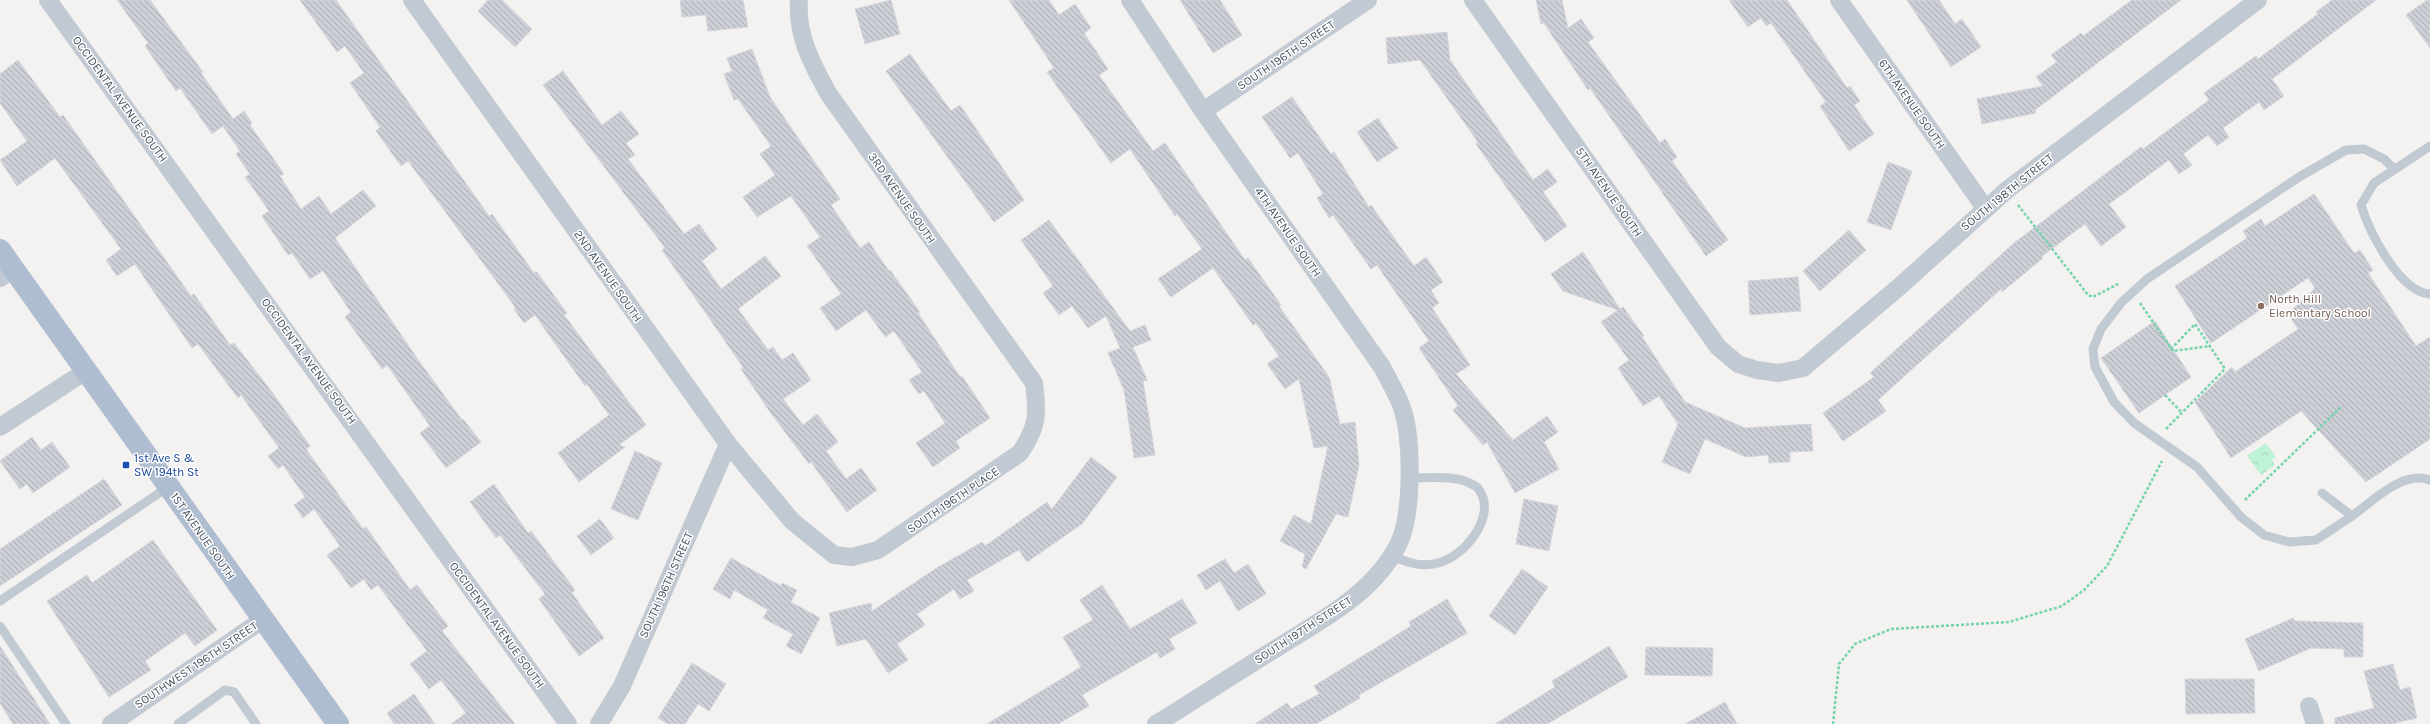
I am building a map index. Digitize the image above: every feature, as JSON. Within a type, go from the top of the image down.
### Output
[{"type":"main road","name":"1ST AVENUE SOUTH","points":[[0,250],[7,273],[86,371],[262,620],[338,724]]},
{"type":"street","name":"OCCIDENTAL AVENUE SOUTH","points":[[48,0],[568,724]]},
{"type":"street","name":"3RD AVENUE SOUTH","points":[[799,0],[802,35],[812,64],[828,93],[1034,383]]},
{"type":"street","name":"4TH AVENUE SOUTH","points":[[1130,0],[1203,111],[1382,367],[1401,406],[1409,450],[1409,478]]},
{"type":"street","name":"SOUTH 196TH STREET","points":[[1203,111],[1368,0]]},
{"type":"street","name":"5TH AVENUE SOUTH","points":[[1473,0],[1718,347],[1738,364],[1757,370]]},
{"type":"street","name":"6TH AVENUE SOUTH","points":[[1839,0],[1985,208]]},
{"type":"street","name":"SOUTH 198TH STREET","points":[[1757,370],[1779,373],[1803,368],[1899,287],[1985,208],[2007,190],[2258,0]]},
{"type":"street","name":"2ND AVENUE SOUTH","points":[[414,1],[728,444],[792,521],[816,543]]},
{"type":"street","points":[[0,427],[86,371]]},
{"type":"street","name":"SOUTH 196TH PLACE","points":[[816,543],[834,555],[852,557],[878,550],[1000,469],[1020,453],[1033,433],[1037,409],[1034,383]]},
{"type":"street","name":"SOUTH 196TH STREET","points":[[599,724],[622,686],[728,444]]},
{"type":"street","name":"SOUTH 197TH STREET","points":[[1156,724],[1347,604],[1377,576],[1398,545],[1406,522],[1409,478]]},
{"type":"street","name":"SOUTHWEST 196TH STREET","points":[[111,724],[262,620]]},
{"type":"street","points":[[2309,706],[2315,724]]},
{"type":"lane","points":[[2430,146],[2374,183],[2360,205],[2369,230],[2406,283],[2420,293],[2430,294]]},
{"type":"lane","points":[[2394,169],[2384,158],[2364,149],[2346,150],[2300,177],[2147,279],[2133,292],[2101,329],[2093,349],[2095,367],[2114,402],[2134,422],[2170,446],[2197,467],[2235,510],[2264,534],[2289,542],[2316,540],[2394,485],[2420,476],[2430,480]]},
{"type":"lane","points":[[1391,556],[1417,565],[1439,563],[1468,544],[1478,529],[1484,513],[1485,501],[1477,486],[1462,480],[1409,478]]},
{"type":"lane","points":[[0,601],[168,487]]},
{"type":"lane","points":[[2322,492],[2352,516]]},
{"type":"lane","points":[[0,626],[66,724]]},
{"type":"lane","points":[[178,724],[225,690],[234,692],[256,724]]},
{"type":"path","points":[[2007,190],[2088,295],[2093,298],[2099,296],[2121,283],[2133,292],[2173,351],[2210,346]]},
{"type":"path","points":[[2157,438],[2225,369],[2195,324],[2171,348]]},
{"type":"path","points":[[2166,395],[2182,413]]},
{"type":"path","points":[[2235,510],[2341,407]]},
{"type":"path","points":[[1833,724],[1839,664],[1855,644],[1890,629],[2009,622],[2062,606],[2084,590],[2107,566],[2170,446]]},
{"type":"green space","points":[[2266,443],[2276,457],[2272,460],[2275,465],[2261,475],[2247,456]]},
{"type":"building","points":[[117,0],[150,0],[203,72],[201,73],[233,119],[244,111],[252,123],[250,125],[284,174],[280,176],[301,209],[319,196],[331,214],[363,190],[376,206],[335,238],[419,361],[462,420],[463,419],[481,442],[446,468],[420,433],[430,426],[387,365],[382,369],[345,317],[351,312],[323,271],[310,279],[292,253],[288,255],[262,216],[269,211],[245,177],[250,174],[236,154],[240,151],[223,126],[212,134],[180,88],[176,91],[145,46],[148,43]]},
{"type":"building","points":[[300,0],[336,0],[489,216],[492,214],[534,273],[536,271],[567,313],[564,315],[646,425],[619,445],[625,447],[579,482],[558,453],[609,415],[587,384],[585,386],[535,315],[524,323],[514,309],[516,308],[408,161],[401,166],[376,131],[380,127],[350,83],[364,73],[345,46],[337,52]]},
{"type":"building","points":[[488,0],[502,0],[532,29],[515,47],[478,11]]},
{"type":"building","points":[[680,0],[743,0],[748,27],[708,31],[706,15],[682,17]]},
{"type":"building","points":[[891,0],[900,34],[865,44],[855,9]]},
{"type":"building","points":[[1009,0],[1049,0],[1059,15],[1075,4],[1091,28],[1084,33],[1108,69],[1099,75],[1153,151],[1165,143],[1245,260],[1248,258],[1281,305],[1279,306],[1329,377],[1340,424],[1355,422],[1359,465],[1348,517],[1336,514],[1306,569],[1302,567],[1305,554],[1280,541],[1294,515],[1311,524],[1328,446],[1314,448],[1299,379],[1285,389],[1267,364],[1279,356],[1256,323],[1253,325],[1213,268],[1171,297],[1158,279],[1202,249],[1177,214],[1175,216],[1130,149],[1111,163],[1047,72],[1054,68]]},
{"type":"building","points":[[1180,0],[1220,0],[1242,35],[1213,53]]},
{"type":"building","points":[[1536,0],[1562,0],[1568,28],[1581,19],[1594,38],[1588,42],[1660,143],[1665,139],[1677,157],[1672,161],[1728,240],[1706,256],[1590,88],[1588,90],[1544,23],[1541,24]]},
{"type":"building","points":[[1729,0],[1787,0],[1847,88],[1850,86],[1860,101],[1854,105],[1874,134],[1849,151],[1820,106],[1826,102],[1771,23],[1766,26],[1761,18],[1748,27]]},
{"type":"building","points":[[1907,0],[1939,0],[1955,24],[1962,19],[1981,47],[1951,67]]},
{"type":"building","points":[[2132,0],[2181,0],[2035,110],[2036,113],[1982,124],[1977,99],[2043,86],[2036,77],[2057,62],[2051,55],[2081,33],[2083,36]]},
{"type":"building","points":[[2332,0],[2376,0],[2272,79],[2284,96],[2264,110],[2259,102],[2223,128],[2229,137],[2217,146],[2208,135],[2183,154],[2192,165],[2179,174],[2169,160],[2109,204],[2126,227],[2101,246],[2085,224],[2042,256],[2043,258],[2002,292],[2001,289],[1878,400],[1886,411],[1843,441],[1823,413],[1874,377],[1870,373],[2014,243],[2141,147],[2143,149],[2209,100],[2204,93],[2256,56],[2258,59],[2318,14],[2316,12]]},
{"type":"building","points":[[2427,0],[2430,0],[2430,48],[2406,15]]},
{"type":"building","points":[[1447,32],[1450,60],[1533,180],[1548,169],[1557,182],[1543,192],[1567,226],[1545,242],[1476,144],[1478,142],[1420,60],[1388,64],[1386,38]]},
{"type":"building","points":[[752,49],[770,97],[840,199],[831,205],[860,248],[869,242],[889,271],[890,270],[920,312],[918,313],[960,377],[962,376],[990,418],[956,441],[960,448],[933,467],[916,443],[945,423],[924,391],[919,394],[909,380],[922,372],[894,331],[885,337],[866,310],[836,331],[820,308],[841,294],[807,246],[820,237],[791,196],[757,217],[743,197],[775,175],[760,154],[771,146],[738,99],[734,100],[724,74],[732,71],[727,58]]},
{"type":"building","points":[[910,54],[951,111],[960,105],[1024,200],[994,222],[886,71]]},
{"type":"building","points":[[18,60],[60,117],[63,115],[191,296],[194,294],[230,345],[234,343],[272,392],[310,446],[306,449],[363,529],[366,527],[410,590],[417,585],[448,626],[442,631],[515,724],[451,724],[466,713],[441,680],[429,689],[410,664],[427,651],[378,585],[371,590],[364,579],[351,588],[327,555],[340,546],[314,509],[303,518],[294,505],[305,497],[283,465],[278,469],[268,456],[279,448],[241,395],[238,398],[198,344],[192,348],[135,264],[117,276],[106,260],[121,249],[55,158],[17,186],[0,160],[27,141],[0,103],[0,74]]},
{"type":"building","points":[[563,71],[602,125],[621,111],[639,134],[626,143],[635,155],[628,159],[684,234],[699,224],[717,249],[702,261],[721,289],[765,256],[781,276],[738,309],[768,350],[773,347],[782,360],[793,353],[811,380],[783,399],[803,425],[817,414],[838,442],[826,451],[846,479],[861,468],[877,490],[847,512],[811,462],[809,464],[770,412],[741,369],[743,367],[662,250],[665,248],[543,85]]},
{"type":"building","points":[[1292,97],[1331,154],[1334,152],[1369,207],[1371,205],[1414,266],[1426,257],[1443,282],[1431,290],[1439,303],[1432,308],[1470,365],[1456,374],[1513,440],[1547,416],[1558,432],[1544,442],[1559,469],[1515,493],[1487,442],[1483,445],[1453,410],[1458,406],[1419,348],[1429,341],[1377,265],[1371,269],[1333,215],[1329,218],[1317,198],[1323,194],[1298,153],[1290,158],[1262,117]]},
{"type":"building","points":[[1378,118],[1398,148],[1377,162],[1357,132]]},
{"type":"building","points":[[1888,162],[1912,171],[1891,230],[1867,222]]},
{"type":"building","points":[[2314,194],[2354,253],[2360,250],[2373,270],[2368,273],[2416,346],[2430,337],[2430,439],[2366,482],[2301,411],[2231,458],[2195,402],[2232,367],[2235,372],[2298,329],[2288,314],[2315,288],[2308,278],[2211,343],[2175,286],[2247,238],[2243,231],[2261,219],[2265,226]]},
{"type":"building","points":[[1049,220],[1130,331],[1145,325],[1151,340],[1133,347],[1147,380],[1143,381],[1155,455],[1134,458],[1124,390],[1108,353],[1120,348],[1106,316],[1088,328],[1072,306],[1059,315],[1043,293],[1053,286],[1021,240]]},
{"type":"building","points":[[1849,230],[1866,250],[1820,291],[1803,271]]},
{"type":"building","points":[[1583,252],[1620,309],[1623,307],[1644,336],[1642,337],[1685,402],[1745,428],[1811,424],[1813,451],[1790,452],[1790,462],[1769,463],[1768,455],[1746,457],[1705,439],[1690,474],[1662,462],[1678,424],[1659,396],[1643,406],[1618,368],[1629,360],[1601,322],[1618,310],[1563,291],[1551,274]]},
{"type":"building","points":[[1798,277],[1801,311],[1750,315],[1748,281]]},
{"type":"building","points":[[2155,321],[2191,377],[2139,413],[2101,358]]},
{"type":"building","points":[[32,437],[41,450],[52,442],[70,467],[33,493],[27,484],[20,489],[0,461]]},
{"type":"building","points":[[635,451],[662,463],[638,520],[611,509]]},
{"type":"building","points":[[1091,457],[1117,477],[1082,524],[1027,562],[1019,550],[967,580],[974,591],[960,599],[954,589],[917,614],[925,625],[897,644],[908,660],[888,673],[866,639],[837,646],[829,613],[871,603],[872,611],[935,569],[982,542],[985,546],[1047,502],[1052,509]]},
{"type":"building","points":[[104,479],[122,505],[0,586],[0,549]]},
{"type":"building","points":[[494,484],[528,533],[531,531],[575,590],[572,593],[604,638],[579,656],[539,599],[545,594],[500,535],[496,538],[470,502]]},
{"type":"building","points":[[1524,499],[1558,506],[1549,551],[1516,544]]},
{"type":"building","points":[[600,519],[614,538],[591,555],[577,536]]},
{"type":"building","points":[[153,540],[217,630],[195,646],[185,633],[145,661],[151,670],[109,697],[47,601],[87,575],[92,583]]},
{"type":"building","points":[[731,558],[781,586],[782,583],[797,590],[791,602],[820,618],[801,654],[786,646],[793,634],[763,618],[768,610],[734,590],[730,599],[713,589]]},
{"type":"building","points":[[1225,559],[1234,573],[1248,564],[1266,594],[1238,611],[1220,581],[1206,590],[1197,575]]},
{"type":"building","points":[[1522,569],[1548,587],[1515,635],[1489,616]]},
{"type":"building","points":[[1102,585],[1130,629],[1182,599],[1197,623],[1169,639],[1175,649],[1160,658],[1157,652],[1082,695],[1089,706],[1058,724],[987,724],[1081,667],[1063,637],[1093,620],[1080,600]]},
{"type":"building","points":[[1447,599],[1467,633],[1359,695],[1360,698],[1316,724],[1255,724],[1287,703],[1291,709],[1319,694],[1314,686],[1411,626],[1409,622]]},
{"type":"building","points":[[2293,618],[2295,621],[2363,623],[2363,657],[2344,657],[2344,649],[2311,648],[2259,671],[2245,639]]},
{"type":"building","points":[[0,646],[50,724],[13,724],[0,703]]},
{"type":"building","points":[[1609,646],[1628,677],[1547,724],[1495,724],[1555,687],[1552,681]]},
{"type":"building","points":[[1646,647],[1713,648],[1712,676],[1645,675]]},
{"type":"building","points":[[692,663],[726,684],[709,711],[698,704],[685,724],[668,724],[658,718]]},
{"type":"building","points":[[2393,664],[2400,690],[2410,687],[2417,718],[2392,724],[2335,724],[2335,718],[2374,708],[2364,671]]},
{"type":"building","points":[[2185,679],[2254,679],[2255,713],[2186,714]]},
{"type":"building","points":[[414,694],[435,724],[394,724],[387,713]]},
{"type":"building","points":[[1725,702],[1737,724],[1685,724]]},
{"type":"place","name":"North Hill Elementary School","points":[[2261,306]]},
{"type":"place","name":"1st Ave S & SW 194th St","points":[[126,465]]}]
